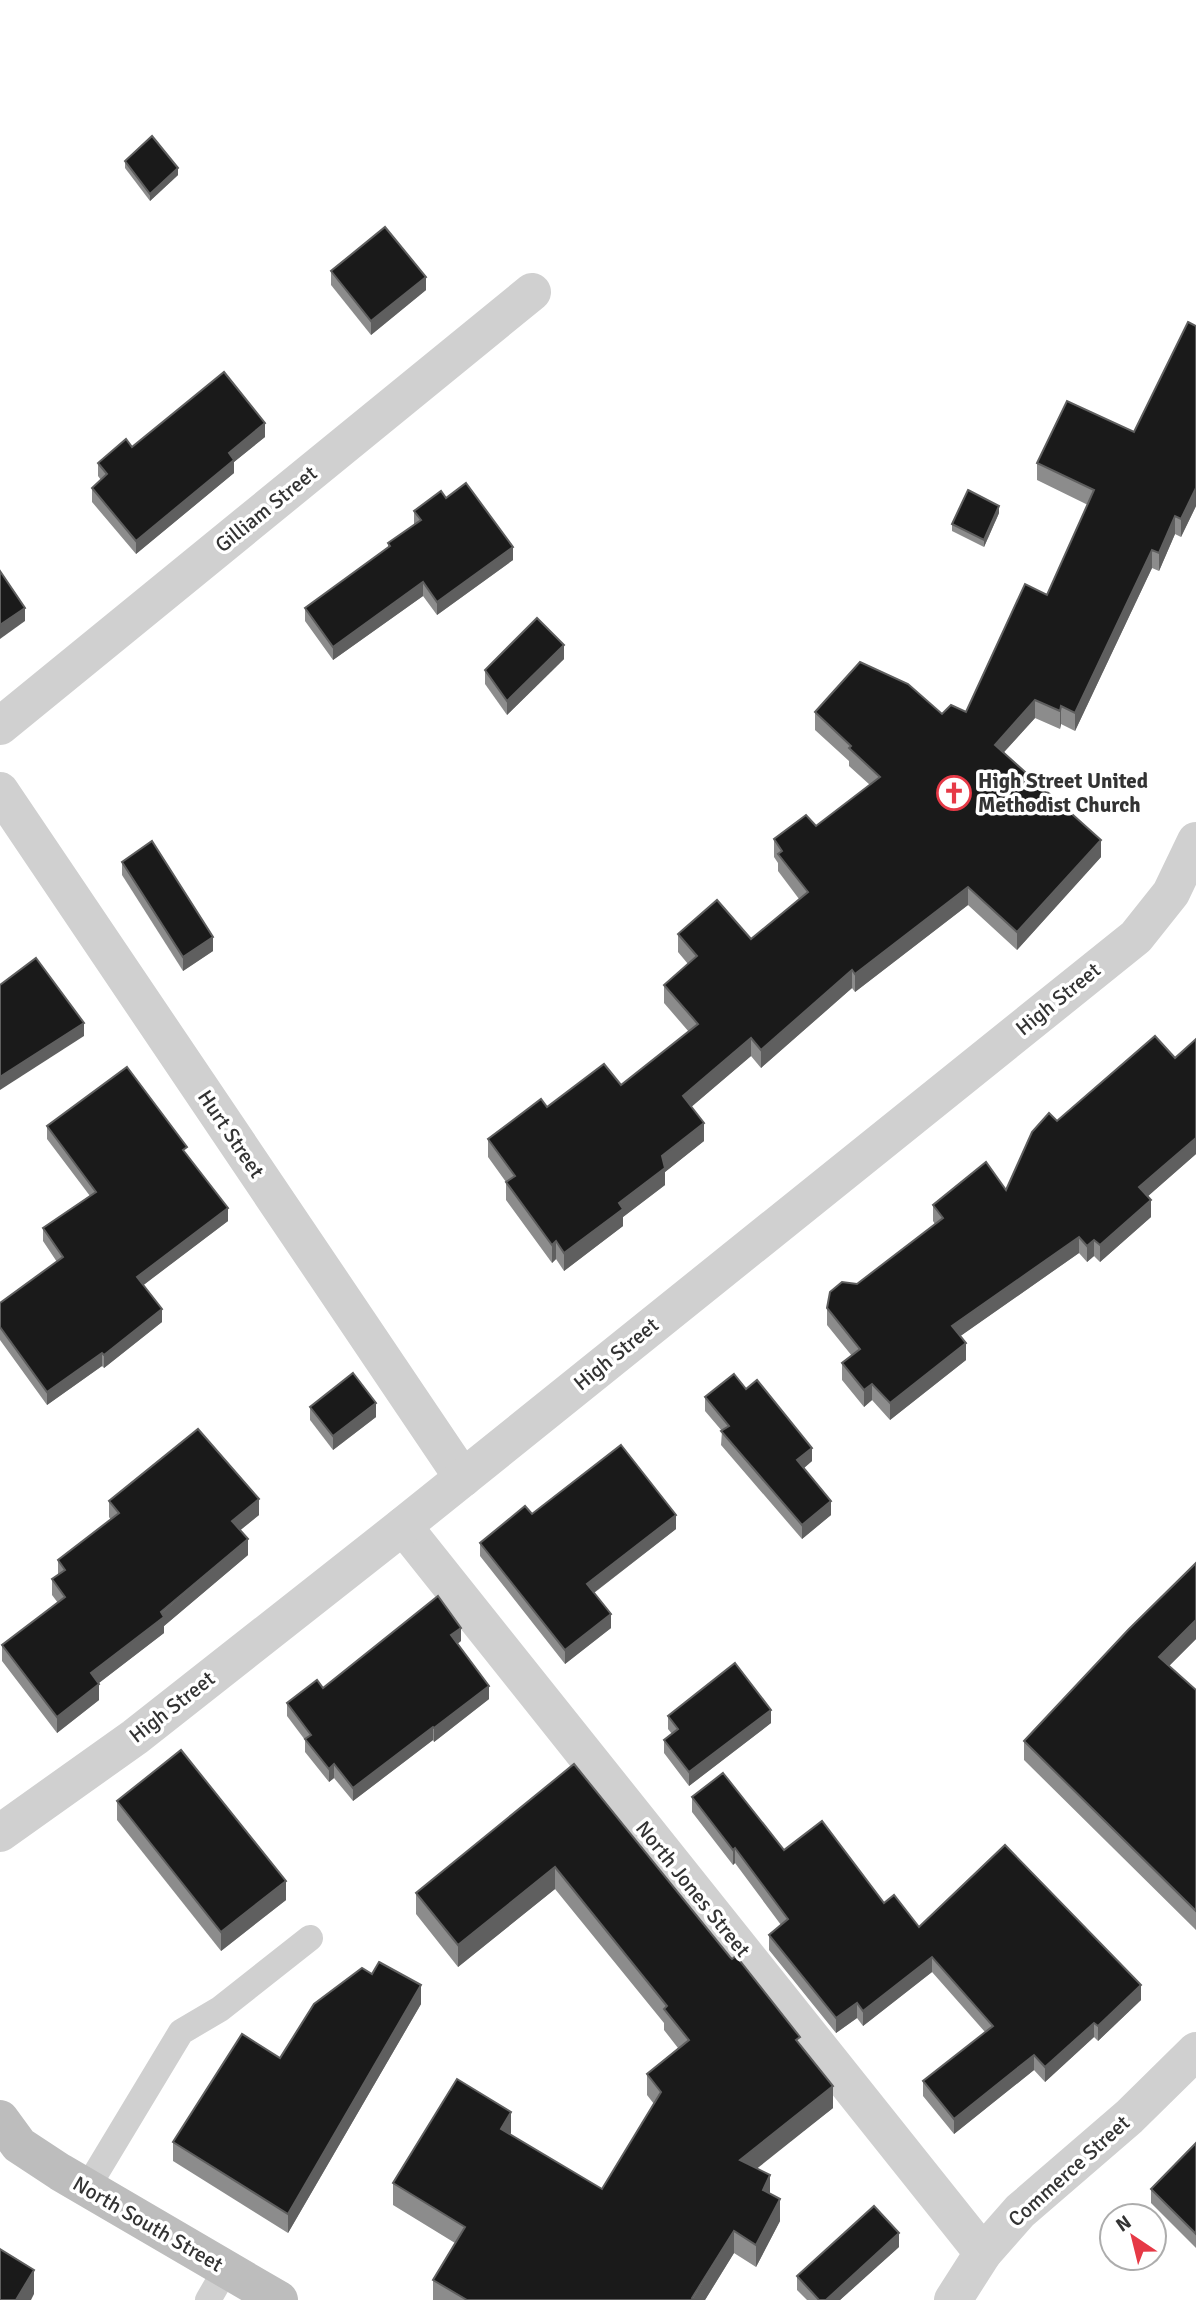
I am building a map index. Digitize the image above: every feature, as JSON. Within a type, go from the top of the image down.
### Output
[{"type":"main road","name":"North South Street","points":[[6,2134],[87,2188],[217,2285],[279,2300]]},
{"type":"street","name":"Gilliam Street","points":[[0,726],[531,292]]},
{"type":"street","name":"Hurt Street","points":[[0,791],[463,1478]]},
{"type":"street","name":"High Street","points":[[0,1833],[135,1737],[403,1526],[1136,937],[1171,893],[1196,841]]},
{"type":"street","name":"North Jones Street","points":[[403,1526],[983,2253]]},
{"type":"street","name":"Commerce Street","points":[[953,2300],[983,2253],[1020,2211],[1129,2118],[1196,2051]]},
{"type":"lane","points":[[87,2188],[181,2032],[220,2009],[310,1938]]},
{"type":"building","points":[[152,136],[178,168],[150,194],[125,161]]},
{"type":"building","points":[[385,227],[426,277],[371,321],[331,271]]},
{"type":"building","points":[[1188,322],[1196,326],[1196,488],[1181,519],[1175,516],[1159,553],[1152,550],[1075,713],[1061,706],[1060,711],[1035,700],[995,745],[1101,840],[1017,932],[968,887],[855,974],[852,970],[761,1050],[751,1038],[683,1096],[704,1123],[662,1156],[665,1168],[619,1203],[623,1209],[564,1253],[556,1241],[552,1245],[506,1182],[515,1176],[488,1139],[541,1099],[547,1107],[604,1064],[621,1085],[698,1024],[664,985],[697,956],[678,934],[717,900],[751,939],[808,892],[778,854],[782,851],[774,839],[806,815],[816,826],[880,777],[815,712],[860,662],[908,684],[942,714],[951,705],[966,712],[1025,584],[1047,595],[1094,490],[1037,463],[1067,401],[1134,432]]},
{"type":"building","points":[[224,372],[265,423],[229,453],[234,460],[136,541],[92,488],[107,474],[98,463],[126,439],[132,447]]},
{"type":"building","points":[[466,483],[513,547],[437,602],[423,582],[333,647],[305,608],[421,520],[414,511],[441,491],[446,498]]},
{"type":"building","points":[[968,490],[999,506],[984,540],[952,524]]},
{"type":"building","points":[[0,571],[25,608],[0,625]]},
{"type":"building","points":[[537,618],[564,645],[507,701],[485,670]]},
{"type":"building","points":[[152,841],[213,937],[183,957],[122,862]]},
{"type":"building","points":[[36,958],[84,1023],[0,1077],[0,985]]},
{"type":"building","points":[[1155,1036],[1175,1058],[1196,1039],[1196,1138],[1139,1187],[1151,1200],[1100,1245],[1094,1240],[1087,1246],[1079,1237],[952,1326],[966,1343],[890,1403],[872,1384],[864,1390],[842,1363],[860,1349],[827,1308],[830,1292],[842,1282],[857,1284],[943,1218],[933,1205],[986,1162],[1006,1190],[1032,1132],[1049,1113],[1057,1121]]},
{"type":"building","points":[[127,1067],[187,1147],[183,1150],[228,1208],[137,1277],[162,1309],[104,1355],[102,1353],[47,1392],[0,1327],[0,1303],[63,1257],[43,1228],[96,1192],[47,1126]]},
{"type":"building","points":[[353,1373],[376,1403],[333,1436],[310,1407]]},
{"type":"building","points":[[734,1374],[746,1389],[757,1380],[812,1448],[797,1460],[831,1501],[802,1525],[721,1431],[729,1426],[705,1397]]},
{"type":"building","points":[[198,1429],[259,1499],[232,1521],[248,1539],[161,1612],[164,1617],[91,1673],[99,1684],[57,1717],[2,1645],[65,1597],[52,1579],[65,1570],[58,1560],[119,1513],[109,1501]]},
{"type":"building","points":[[621,1445],[676,1515],[587,1584],[611,1614],[565,1650],[480,1543],[525,1506],[532,1514]]},
{"type":"building","points":[[1196,1563],[1196,1620],[1159,1657],[1196,1690],[1196,1911],[1024,1741],[1129,1629]]},
{"type":"building","points":[[438,1596],[461,1628],[451,1635],[489,1686],[353,1788],[334,1764],[329,1769],[305,1739],[311,1735],[287,1703],[317,1680],[323,1688]]},
{"type":"building","points":[[735,1663],[771,1710],[689,1772],[664,1740],[678,1729],[668,1716]]},
{"type":"building","points":[[181,1750],[286,1881],[221,1932],[117,1801]]},
{"type":"building","points":[[574,1764],[730,1957],[732,1959],[736,1956],[800,2037],[796,2040],[833,2086],[740,2160],[770,2175],[763,2190],[780,2199],[756,2245],[734,2231],[692,2298],[694,2300],[467,2300],[433,2280],[465,2227],[393,2183],[457,2079],[511,2112],[501,2129],[602,2189],[661,2092],[647,2074],[689,2040],[664,2009],[667,2006],[555,1867],[458,1945],[416,1893]]},
{"type":"building","points":[[723,1773],[784,1850],[822,1821],[884,1903],[894,1895],[919,1927],[1005,1845],[1141,1985],[1098,2026],[1094,2023],[1045,2067],[1034,2055],[954,2119],[923,2081],[993,2026],[932,1957],[863,2011],[857,2003],[836,2018],[769,1935],[788,1919],[735,1848],[733,1850],[692,1797]]},
{"type":"building","points":[[379,1962],[421,1985],[288,2214],[173,2142],[242,2034],[280,2058],[314,2004],[362,1968],[372,1974]]},
{"type":"building","points":[[1196,2143],[1196,2234],[1168,2206],[1168,2202],[1164,2202],[1151,2189]]},
{"type":"building","points":[[874,2206],[899,2233],[826,2300],[819,2300],[797,2276]]},
{"type":"building","points":[[0,2249],[34,2270],[16,2300],[0,2300]]},
{"type":"place","name":"High Street United Methodist Church","points":[[954,793]]}]
